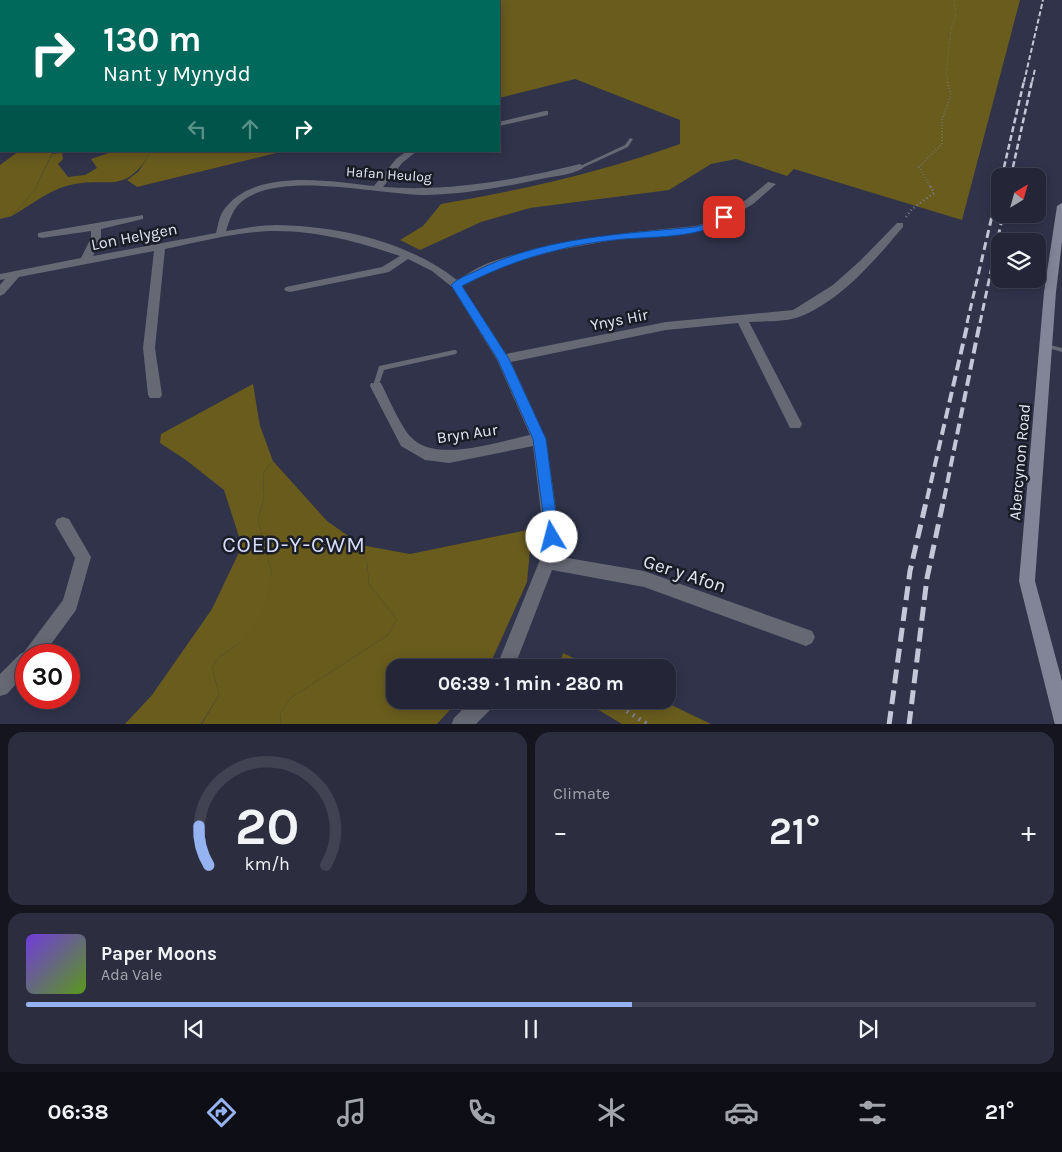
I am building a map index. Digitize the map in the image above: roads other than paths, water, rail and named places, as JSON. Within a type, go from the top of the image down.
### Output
[{"type":"street","points":[[500,124],[545,113]]},
{"type":"street","points":[[377,189],[399,161],[412,152]]},
{"type":"street","name":"Hafan Heulog","points":[[220,235],[222,218],[239,198],[268,186],[304,181],[377,189],[445,191],[512,184],[580,167]]},
{"type":"street","points":[[456,285],[493,265],[557,247],[613,237],[695,229],[711,225],[750,202],[771,184]]},
{"type":"street","name":"Abercynon Road","points":[[1062,206],[1050,292],[1027,581],[1062,718]]},
{"type":"street","points":[[42,235],[140,218]]},
{"type":"street","name":"Ynys Hir","points":[[503,359],[666,326],[795,314],[813,307],[878,250],[900,225]]},
{"type":"street","points":[[85,261],[96,238],[96,227]]},
{"type":"street","name":"Lon Helygen","points":[[0,277],[220,235],[274,228],[321,231],[360,239],[408,255],[436,269],[456,285],[503,359],[539,439],[552,537],[548,562],[509,659]]},
{"type":"street","points":[[155,395],[149,348],[160,246]]},
{"type":"street","points":[[290,289],[385,270],[408,255]]},
{"type":"street","points":[[0,292],[15,275]]},
{"type":"street","points":[[742,319],[795,424]]},
{"type":"street","name":"Bryn Aur","points":[[376,386],[406,442],[430,456],[449,457],[539,439]]},
{"type":"street","points":[[40,644],[70,604],[83,557],[63,524]]},
{"type":"street","name":"Ger y Afon","points":[[548,562],[644,579],[806,637]]},
{"type":"street","points":[[0,686],[15,671]]},
{"type":"street","points":[[465,723],[478,709]]},
{"type":"lane","points":[[580,167],[627,146],[632,139]]},
{"type":"lane","points":[[1046,346],[1062,350]]},
{"type":"lane","points":[[376,386],[381,368],[454,352]]},
{"type":"railway","points":[[1024,82],[1043,0]]},
{"type":"railway","points":[[1032,82],[1035,69]]},
{"type":"railway","points":[[1004,168],[1024,81]]},
{"type":"railway","points":[[1013,168],[1032,81]]},
{"type":"railway","points":[[967,323],[991,220]]},
{"type":"railway","points":[[980,323],[1001,223]]},
{"type":"railway","points":[[927,499],[968,322]]},
{"type":"railway","points":[[944,499],[980,322]]},
{"type":"railway","points":[[889,724],[910,571],[927,498]]},
{"type":"railway","points":[[909,724],[927,578],[944,498]]},
{"type":"district","name":"COED-Y-CWM","points":[[294,544]]}]
